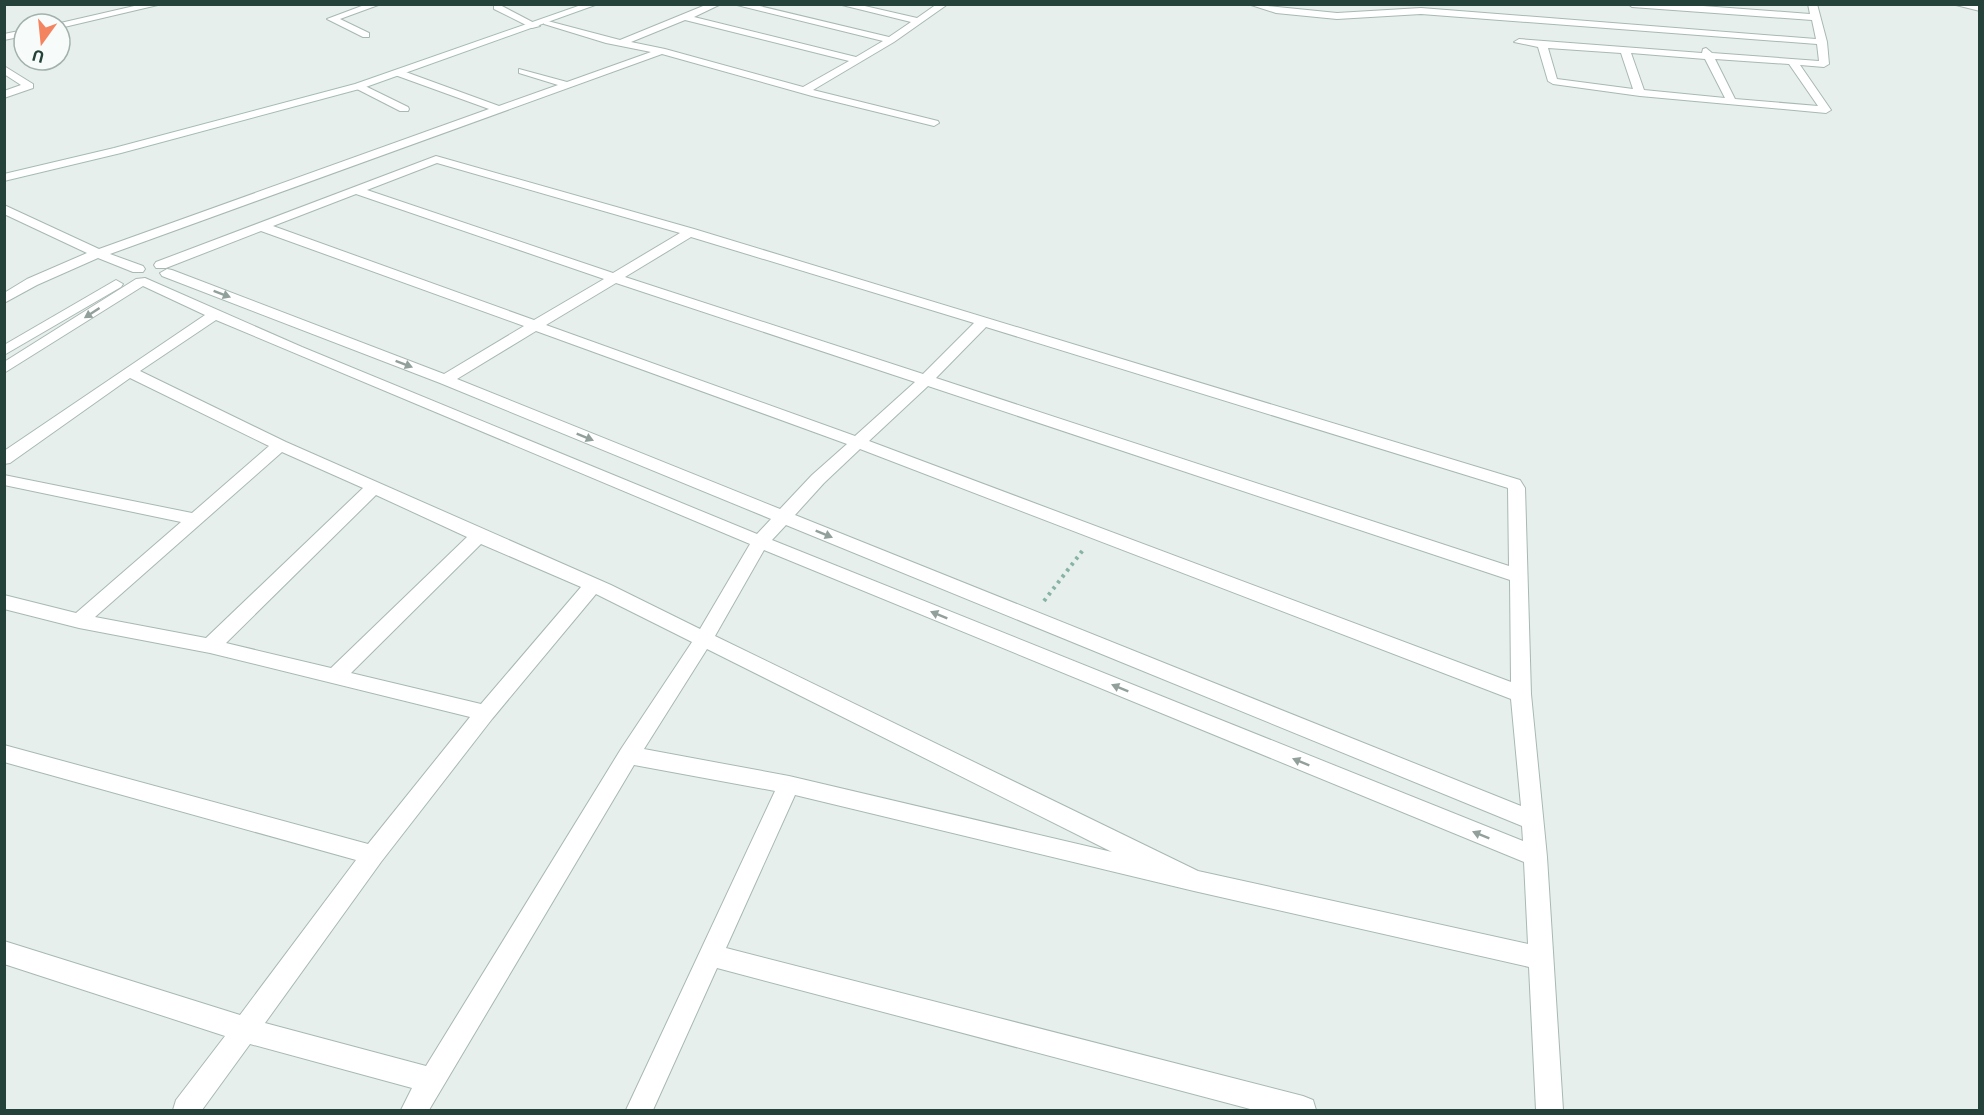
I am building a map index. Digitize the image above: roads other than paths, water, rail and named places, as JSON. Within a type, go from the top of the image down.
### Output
[{"type":"street","points":[[72,22],[159,4]]},
{"type":"street","points":[[366,35],[332,19],[377,4]]},
{"type":"street","points":[[4,178],[117,151],[359,86],[594,4]]},
{"type":"street","points":[[623,42],[717,4]]},
{"type":"street","points":[[737,4],[891,40]]},
{"type":"street","points":[[842,4],[919,21]]},
{"type":"street","points":[[806,90],[891,40],[944,4]]},
{"type":"street","points":[[1252,4],[1286,11],[1337,16],[1421,11],[1688,17],[1813,11]]},
{"type":"street","points":[[1632,4],[1822,42]]},
{"type":"street","points":[[1698,4],[1813,11]]},
{"type":"street","points":[[1956,4],[1980,8]]},
{"type":"street","points":[[497,7],[535,26]]},
{"type":"street","points":[[1519,42],[1710,58],[1824,64],[1822,42],[1813,11]]},
{"type":"street","points":[[684,17],[858,60]]},
{"type":"street","points":[[1688,17],[1732,102]]},
{"type":"street","points":[[547,22],[609,41],[662,51],[934,123]]},
{"type":"street","points":[[1542,45],[1552,81],[1640,93],[1826,110],[1793,63]]},
{"type":"street","points":[[4,299],[48,274],[99,254],[662,51]]},
{"type":"street","points":[[1625,51],[1640,93]]},
{"type":"street","points":[[4,69],[29,86],[4,95]]},
{"type":"street","points":[[523,71],[568,85]]},
{"type":"street","points":[[399,73],[501,110]]},
{"type":"street","points":[[359,86],[404,109]]},
{"type":"street","points":[[4,351],[78,306],[139,277],[158,278],[166,269],[266,228],[452,163],[690,232],[1512,483],[1517,488],[1521,694],[1536,857],[1550,1110]]},
{"type":"street","points":[[364,192],[473,231],[1519,576]]},
{"type":"street","points":[[4,209],[99,254],[215,315],[418,402],[1536,857]]},
{"type":"street","points":[[266,228],[857,442],[1521,694]]},
{"type":"street","points":[[445,380],[690,232]]},
{"type":"street","points":[[166,269],[1533,821]]},
{"type":"street","points":[[4,369],[139,277]]},
{"type":"street","points":[[4,459],[215,315]]},
{"type":"street","points":[[414,1110],[629,755],[703,640],[760,542],[857,442],[927,379],[982,323]]},
{"type":"street","points":[[129,372],[280,446],[593,585],[1194,881]]},
{"type":"street","points":[[79,621],[280,446]]},
{"type":"street","points":[[4,480],[195,519]]},
{"type":"street","points":[[210,646],[373,488]]},
{"type":"street","points":[[335,676],[479,536]]},
{"type":"street","points":[[186,1110],[373,855],[484,713],[593,585]]},
{"type":"street","points":[[4,602],[79,621],[210,646],[484,713]]},
{"type":"street","points":[[4,753],[373,855]]},
{"type":"street","points":[[629,755],[789,785],[1194,881],[1540,958]]},
{"type":"street","points":[[639,1110],[789,785]]},
{"type":"street","points":[[4,952],[246,1030],[432,1081]]},
{"type":"street","points":[[711,955],[1303,1110]]}]
